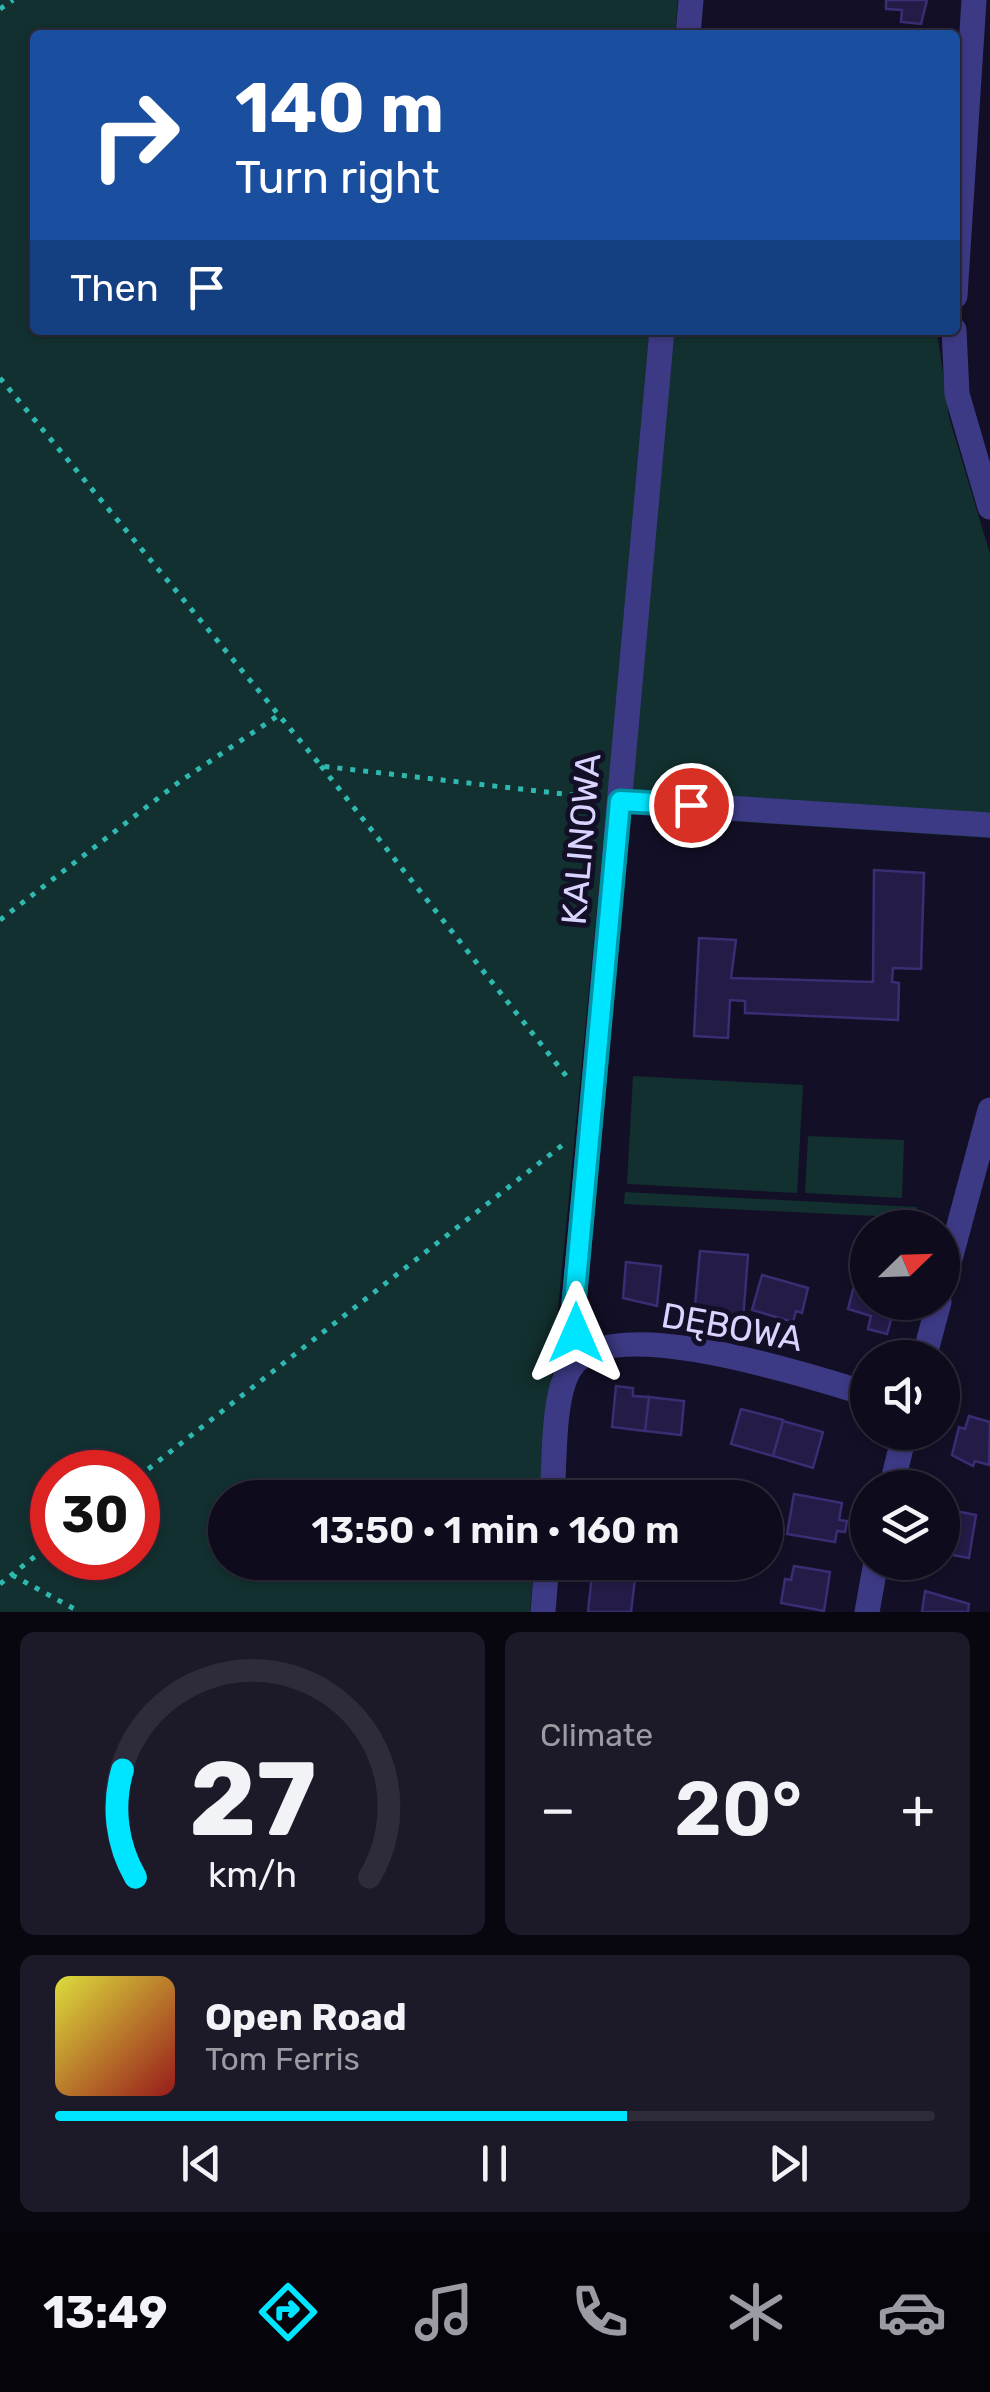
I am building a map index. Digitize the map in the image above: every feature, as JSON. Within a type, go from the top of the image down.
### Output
[{"type":"street","points":[[688,30],[691,0]]},
{"type":"street","points":[[960,133],[962,68],[974,0]]},
{"type":"street","name":"KALINOWA","points":[[584,1354],[576,1333],[574,1303],[662,335]]},
{"type":"street","points":[[954,335],[957,394],[990,507]]},
{"type":"street","points":[[620,801],[990,825]]},
{"type":"street","points":[[960,1222],[990,1110]]},
{"type":"street","name":"DĘBOWA","points":[[584,1354],[612,1344],[694,1350],[753,1359],[850,1389]]},
{"type":"street","points":[[553,1480],[560,1393],[569,1370],[584,1354]]},
{"type":"street","points":[[543,1612],[546,1580]]},
{"type":"street","points":[[867,1612],[873,1580]]},
{"type":"path","points":[[0,9],[13,0]]},
{"type":"path","points":[[0,378],[279,714],[564,1076],[593,1100]]},
{"type":"path","points":[[0,920],[180,782],[279,714]]},
{"type":"path","points":[[321,766],[620,801]]},
{"type":"path","points":[[160,1460],[572,1138]]},
{"type":"path","points":[[0,1584],[30,1561]]},
{"type":"path","points":[[12,1575],[80,1612]]},
{"type":"green space","points":[[0,0],[678,0],[675,30],[30,30],[30,335],[938,335],[949,417],[990,554],[990,838],[606,813],[542,1480],[208,1480],[208,1580],[533,1580],[530,1612],[0,1612]]},
{"type":"green space","points":[[633,1076],[803,1085],[797,1193],[627,1184]]},
{"type":"green space","points":[[808,1136],[904,1140],[902,1198],[805,1193]]},
{"type":"green space","points":[[625,1192],[917,1210],[850,1210],[850,1215],[624,1204]]},
{"type":"building","points":[[886,0],[927,0],[921,24],[901,22],[902,10],[886,9]]},
{"type":"building","points":[[874,870],[924,873],[921,969],[893,968],[892,982],[899,983],[898,1020],[745,1013],[745,1001],[730,1000],[728,1038],[694,1036],[699,938],[736,940],[731,978],[873,982]]},
{"type":"building","points":[[700,1251],[748,1255],[743,1320],[694,1316]]},
{"type":"building","points":[[626,1262],[661,1266],[657,1306],[623,1298]]},
{"type":"building","points":[[762,1275],[808,1288],[802,1313],[796,1311],[793,1322],[752,1310]]},
{"type":"building","points":[[870,1320],[891,1320],[887,1334],[868,1329]]},
{"type":"building","points":[[616,1386],[633,1388],[633,1396],[649,1397],[645,1431],[612,1427]]},
{"type":"building","points":[[649,1397],[684,1401],[681,1435],[645,1431]]},
{"type":"building","points":[[741,1409],[783,1420],[773,1456],[731,1444]]},
{"type":"building","points":[[969,1416],[990,1422],[989,1465],[975,1461],[973,1466],[952,1455],[953,1450],[960,1450],[960,1427],[965,1429]]},
{"type":"building","points":[[783,1421],[823,1432],[813,1468],[773,1456]]},
{"type":"building","points":[[794,1494],[842,1503],[839,1520],[847,1521],[845,1532],[837,1531],[835,1542],[787,1534]]},
{"type":"building","points":[[960,1512],[976,1515],[969,1558],[960,1556]]},
{"type":"building","points":[[794,1566],[830,1572],[824,1611],[781,1603],[785,1579],[791,1580]]},
{"type":"building","points":[[591,1580],[635,1580],[631,1612],[588,1612]]},
{"type":"building","points":[[925,1591],[969,1604],[968,1612],[922,1612]]},
{"type":"route","points":[[576,1333],[574,1303],[620,801],[691,805]]}]
